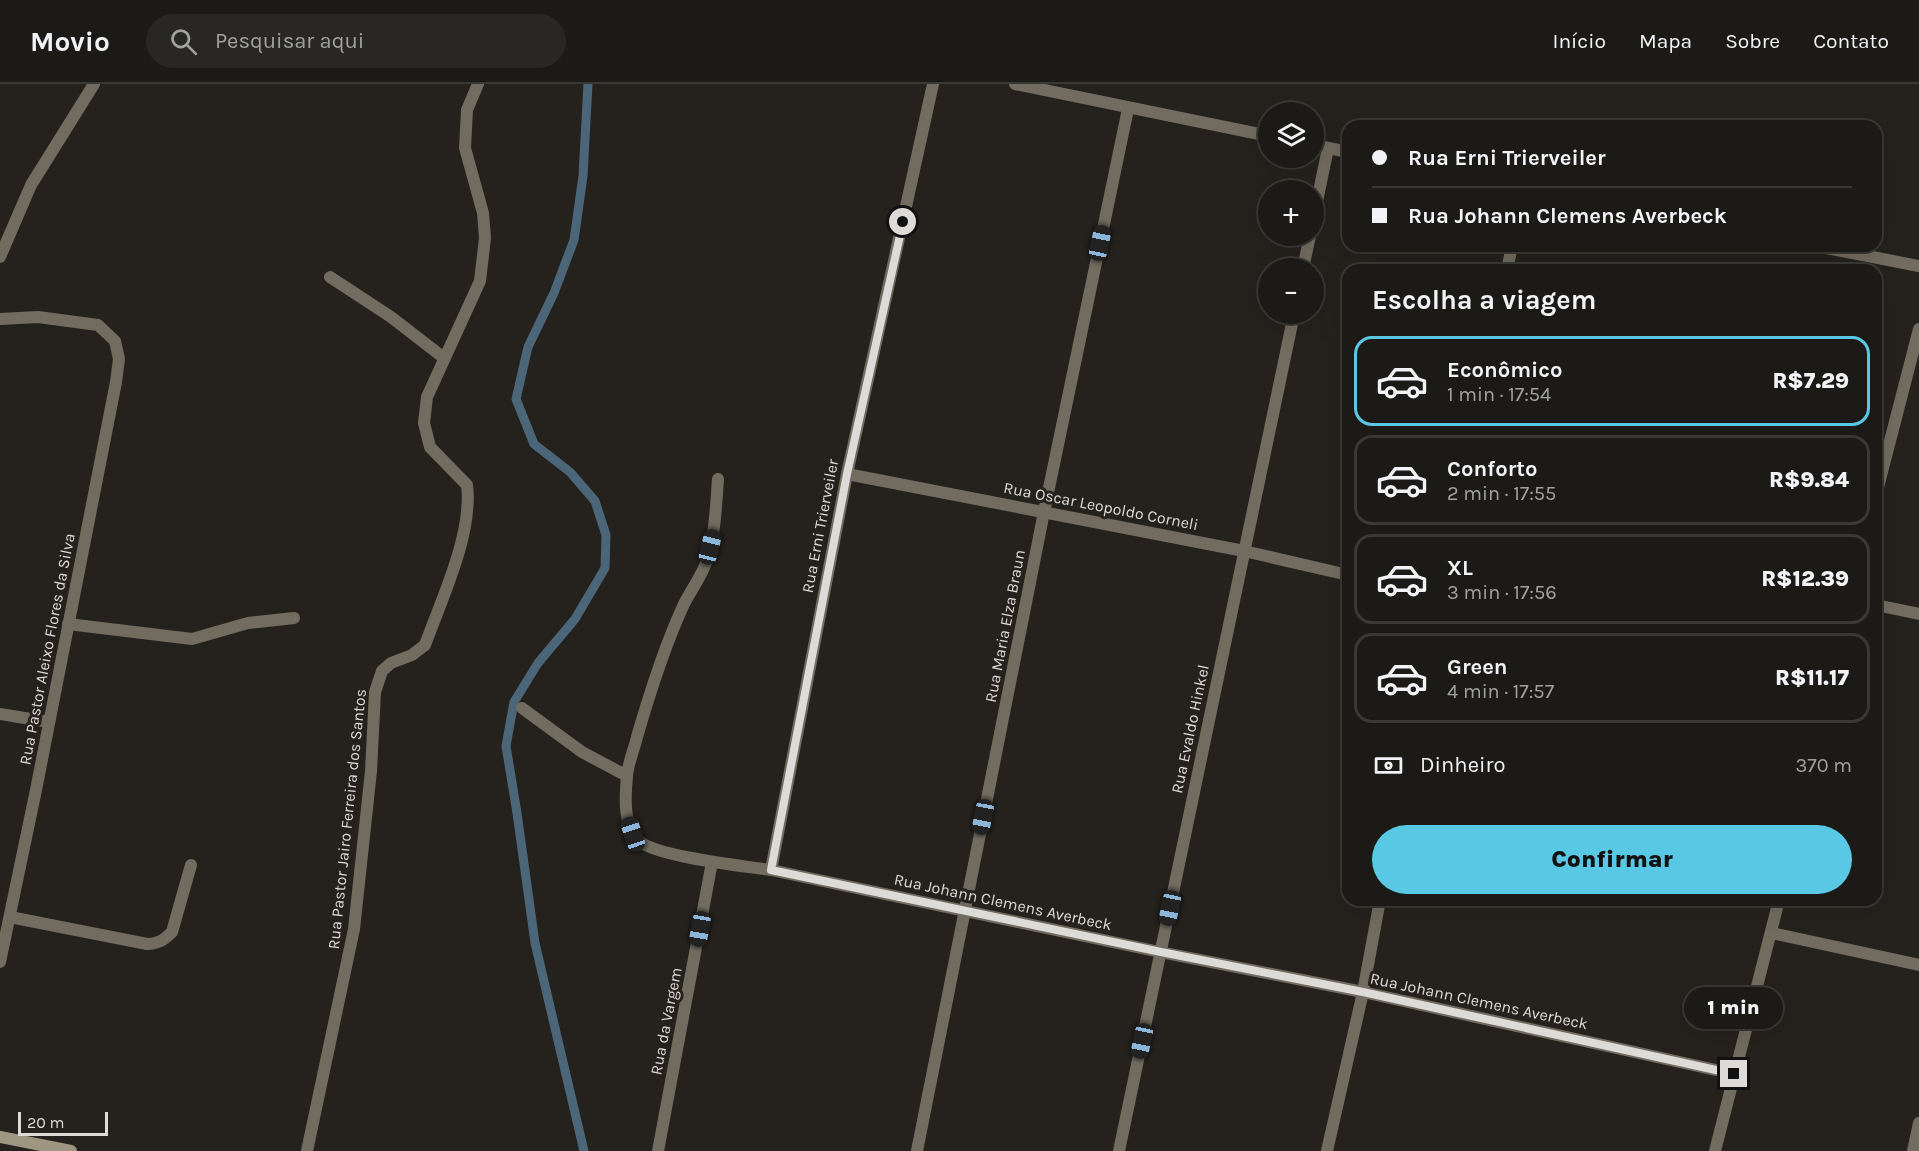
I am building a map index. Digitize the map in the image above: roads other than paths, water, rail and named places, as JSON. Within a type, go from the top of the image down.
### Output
[{"type":"street","points":[[0,257],[31,185],[94,84]]},
{"type":"street","name":"Rua Pastor Jairo Ferreira dos Santos","points":[[307,1151],[354,929],[370,771],[375,692],[382,671],[391,663],[412,654],[425,645],[462,543],[468,515],[467,485],[430,447],[424,423],[427,397],[480,281],[485,238],[483,213],[465,148],[467,110],[478,84]]},
{"type":"street","name":"Rua Erni Trierveiler","points":[[771,870],[847,474],[933,84]]},
{"type":"street","points":[[1015,84],[1258,134]]},
{"type":"street","name":"Rua Maria Elza Braun","points":[[917,1151],[1044,512],[1128,109]]},
{"type":"street","points":[[1324,147],[1342,151]]},
{"type":"street","points":[[1321,180],[1328,148]]},
{"type":"street","points":[[1847,252],[1919,266]]},
{"type":"street","points":[[330,278],[391,317],[444,358]]},
{"type":"street","name":"Rua Pastor Aleixo Flores da Silva","points":[[0,319],[38,317],[98,325],[115,341],[118,359],[116,382],[0,962]]},
{"type":"street","name":"Rua Evaldo Hinkel","points":[[1119,1151],[1292,324]]},
{"type":"street","points":[[1882,462],[1919,329]]},
{"type":"street","name":"Rua Oscar Leopoldo Corneli","points":[[847,474],[1244,550],[1342,574]]},
{"type":"street","name":"Rua Johann Clemens Averbeck","points":[[718,479],[714,530],[706,563],[684,605],[663,656],[645,709],[627,776],[627,817],[633,834],[640,842],[652,848],[712,862],[771,870],[1363,992],[1734,1074]]},
{"type":"street","points":[[1882,606],[1919,614]]},
{"type":"street","points":[[68,624],[192,639],[248,623],[294,618]]},
{"type":"street","points":[[522,708],[582,752],[627,776]]},
{"type":"street","points":[[0,714],[49,722]]},
{"type":"street","name":"Rua da Vargem","points":[[658,1151],[712,862]]},
{"type":"street","points":[[10,916],[156,944],[165,940],[172,932],[191,865]]},
{"type":"street","points":[[1327,1151],[1363,992],[1379,906]]},
{"type":"street","points":[[1715,1151],[1778,906]]},
{"type":"street","points":[[1772,933],[1919,965]]},
{"type":"street","points":[[1913,1151],[1919,1123]]},
{"type":"street","points":[[0,1137],[70,1151]]},
{"type":"waterway","points":[[584,1151],[535,943],[506,746],[514,702],[538,663],[575,619],[605,568],[606,535],[595,501],[570,472],[534,444],[516,399],[528,347],[554,293],[574,240],[583,176],[588,84]]}]
